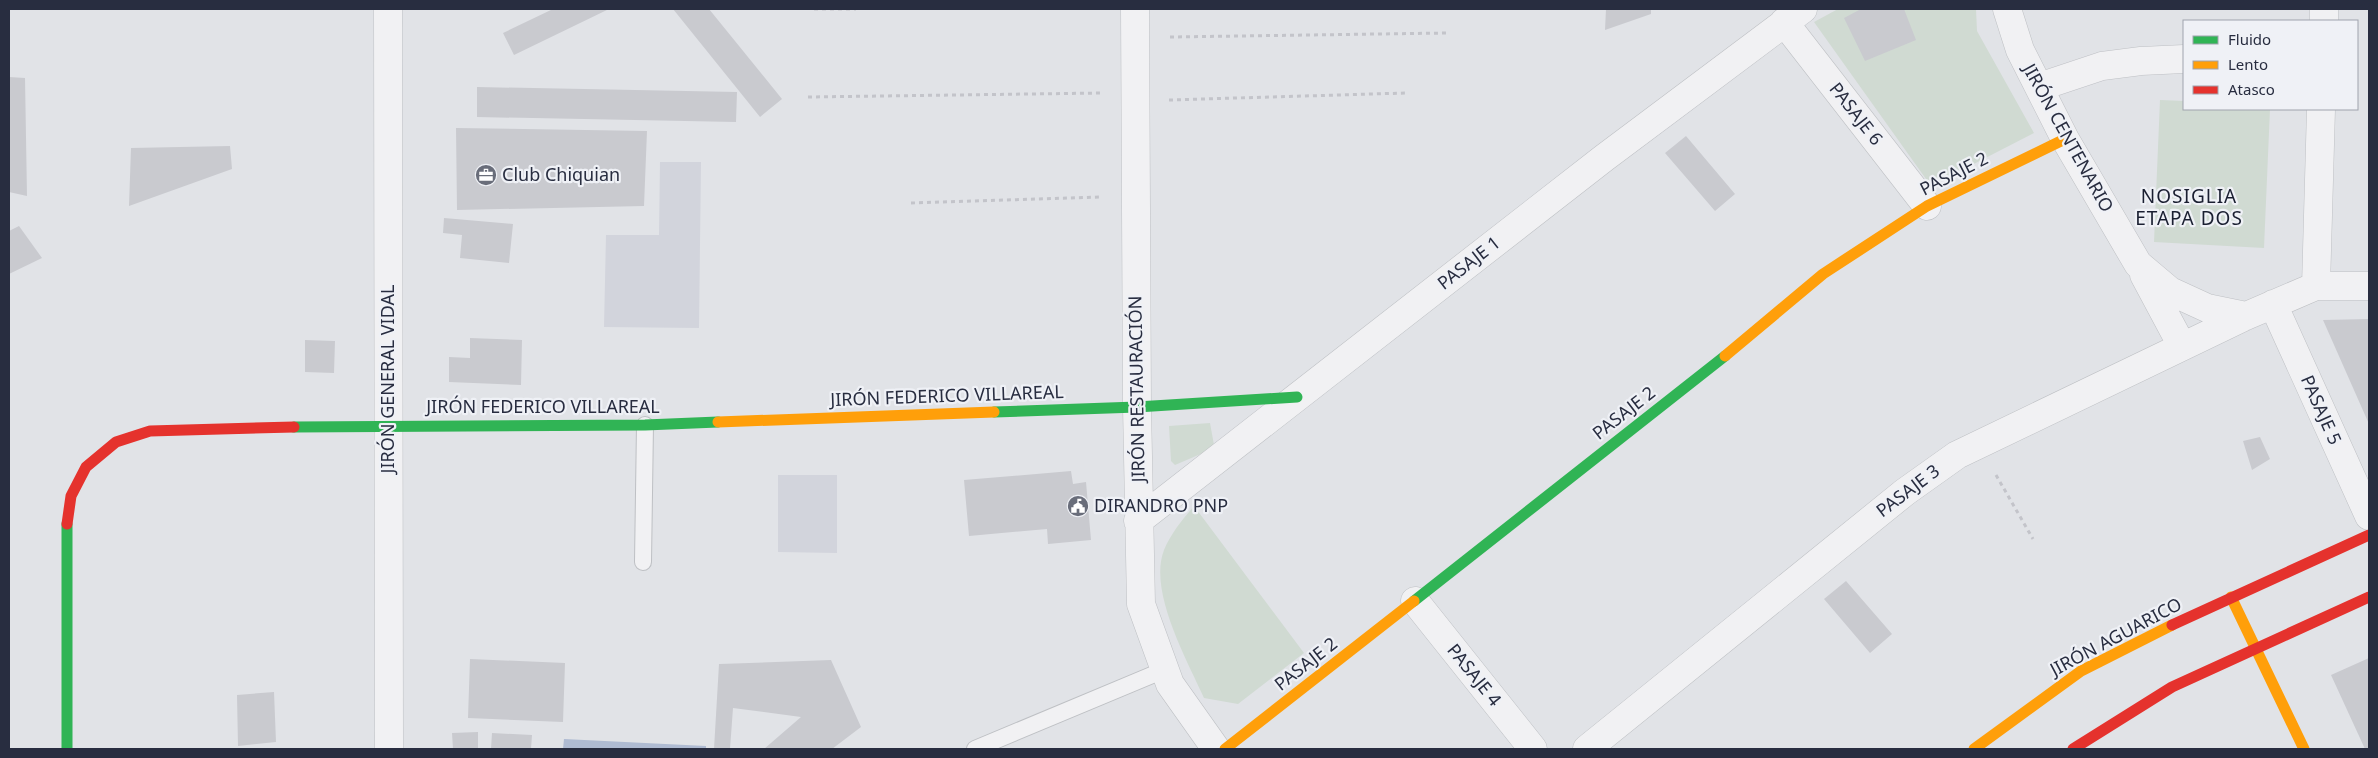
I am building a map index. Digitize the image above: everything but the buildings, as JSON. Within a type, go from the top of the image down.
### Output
[{"type":"street","name":"JIRÓN GENERAL VIDAL","points":[[388,9],[389,749]]},
{"type":"street","name":"JIRÓN RESTAURACIÓN","points":[[1135,9],[1136,407],[1140,604],[1170,684],[1216,749]]},
{"type":"street","name":"JIRÓN CENTENARIO","points":[[2007,9],[2020,50],[2066,139],[2138,264],[2182,346]]},
{"type":"street","name":"PASAJE 6","points":[[1793,15],[1927,206]]},
{"type":"street","name":"PASAJE 1","points":[[1138,521],[1793,15]]},
{"type":"street","points":[[2039,87],[2102,66],[2140,61],[2183,59]]},
{"type":"street","points":[[2321,110],[2316,286],[2369,286]]},
{"type":"street","name":"PASAJE 2","points":[[1225,749],[1747,339],[1823,274],[1927,206],[2066,139]]},
{"type":"street","name":"JIRÓN CENTENARIO","points":[[2138,264],[2170,291],[2207,308],[2246,316]]},
{"type":"street","name":"PASAJE 3","points":[[1587,749],[1905,492],[1957,455],[2182,346],[2316,286]]},
{"type":"street","name":"PASAJE 5","points":[[2273,304],[2369,516]]},
{"type":"street","name":"JIRÓN FEDERICO VILLAREAL","points":[[68,749],[66,530],[71,496],[86,467],[116,442],[150,431],[388,425],[645,424],[1136,407],[1297,397]]},
{"type":"street","name":"JIRÓN AGUARICO","points":[[1974,749],[2081,672],[2231,597],[2369,535]]},
{"type":"street","points":[[2231,597],[2304,749]]},
{"type":"street","points":[[2073,749],[2172,687],[2369,597]]},
{"type":"street","name":"PASAJE 4","points":[[1414,601],[1533,749]]},
{"type":"lane","points":[[643,562],[645,424]]},
{"type":"lane","points":[[975,749],[1164,670]]},
{"type":"path","points":[[814,10],[856,9]]},
{"type":"path","points":[[1134,38],[1447,33]]},
{"type":"path","points":[[808,97],[1135,97],[1406,93]]},
{"type":"path","points":[[911,203],[1135,196]]},
{"type":"path","points":[[1979,444],[2033,539]]},
{"type":"shaded area","points":[[1838,9],[1976,9],[1977,31],[2034,133],[1931,186],[1814,22]]},
{"type":"shaded area","points":[[2160,100],[2183,101],[2183,110],[2270,110],[2264,248],[2154,242]]},
{"type":"shaded area","points":[[660,162],[701,162],[699,328],[604,327],[606,235],[659,235]]},
{"type":"shaded area","points":[[1210,423],[1214,445],[1210,450],[1175,465],[1171,461],[1169,426]]},
{"type":"shaded area","points":[[778,475],[837,475],[837,553],[778,552]]},
{"type":"shaded area","points":[[1194,506],[1304,653],[1238,704],[1204,698],[1180,645],[1165,605],[1160,567],[1164,550],[1174,532]]},
{"type":"water","points":[[564,739],[706,746],[706,749],[563,749]]},
{"type":"traffic: fast","points":[[1414,601],[1725,356]]},
{"type":"traffic: fast","points":[[994,412],[1137,407],[1297,397]]},
{"type":"traffic: fast","points":[[294,427],[645,425],[718,422]]},
{"type":"traffic: fast","points":[[67,524],[67,749]]},
{"type":"traffic: slow","points":[[1725,356],[1823,274],[1927,206],[2065,139]]},
{"type":"traffic: slow","points":[[718,422],[994,412]]},
{"type":"traffic: slow","points":[[2231,597],[2304,749]]},
{"type":"traffic: slow","points":[[1225,749],[1414,601]]},
{"type":"traffic: slow","points":[[1974,749],[2081,671],[2172,625]]},
{"type":"traffic: jam","points":[[67,524],[71,496],[86,467],[116,442],[150,431],[294,427]]},
{"type":"traffic: jam","points":[[2172,625],[2369,535]]},
{"type":"traffic: jam","points":[[2073,749],[2172,687],[2369,597]]},
{"type":"place","name":"Club Chiquian","points":[[486,175]]},
{"type":"place","name":"DIRANDRO PNP","points":[[1078,506]]},
{"type":"district","name":"NOSIGLIA ETAPA DOS","points":[[2189,207]]}]
